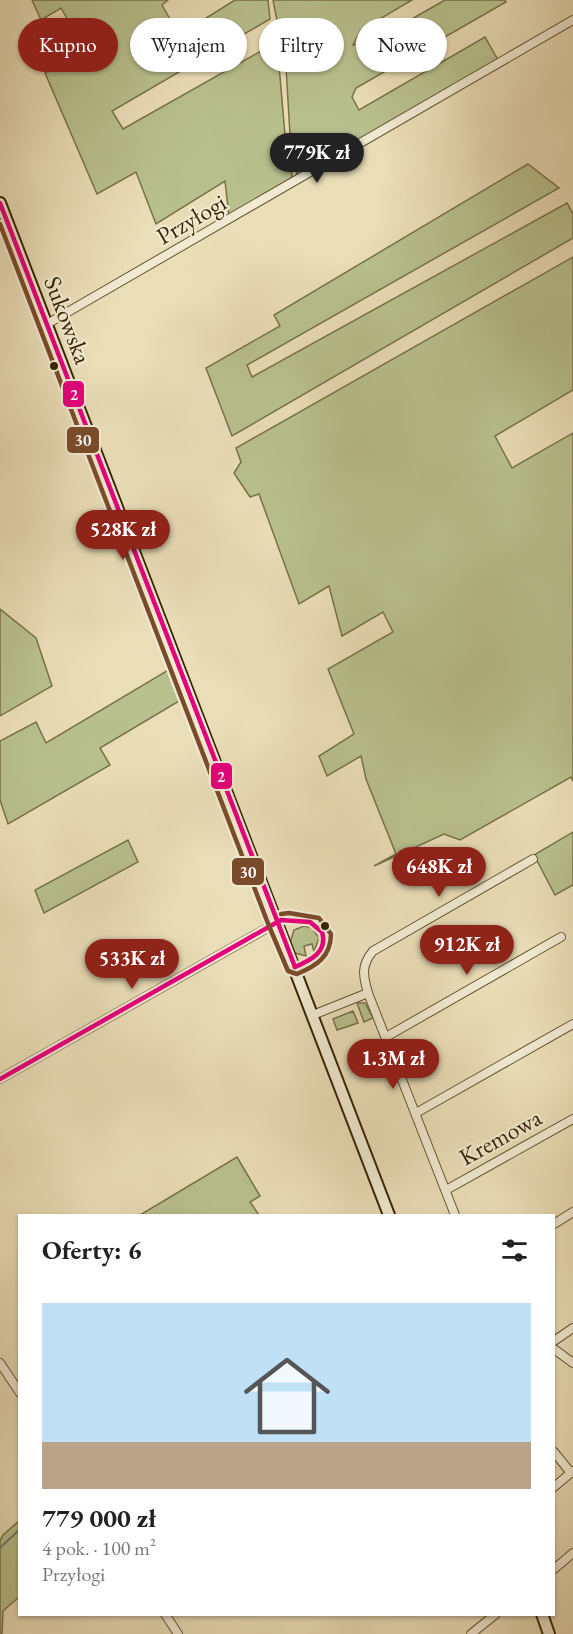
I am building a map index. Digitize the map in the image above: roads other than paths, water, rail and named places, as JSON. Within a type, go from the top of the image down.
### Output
[{"type":"street","name":"Przyłogi","points":[[47,324],[573,20]]},
{"type":"street","name":"Sukowska","points":[[0,203],[389,1214]]},
{"type":"street","points":[[455,1214],[368,993],[363,976],[365,961],[373,951],[532,859]]},
{"type":"street","points":[[0,1079],[276,923]]},
{"type":"street","points":[[386,1037],[561,937]]},
{"type":"street","points":[[313,1015],[368,993]]},
{"type":"street","points":[[416,1113],[573,1024]]},
{"type":"street","name":"Kremowa","points":[[446,1190],[573,1119]]},
{"type":"street","points":[[555,1223],[573,1212]]},
{"type":"street","points":[[555,1340],[573,1328]]},
{"type":"street","points":[[555,1350],[573,1363]]},
{"type":"street","points":[[0,1363],[18,1390]]},
{"type":"street","points":[[555,1453],[572,1472],[555,1486]]},
{"type":"street","points":[[555,1568],[573,1553]]},
{"type":"street","points":[[166,1616],[178,1634]]},
{"type":"street","points":[[471,1634],[494,1616]]},
{"type":"street","points":[[543,1616],[549,1634]]},
{"type":"waterway","points":[[0,1548],[18,1531]]}]
